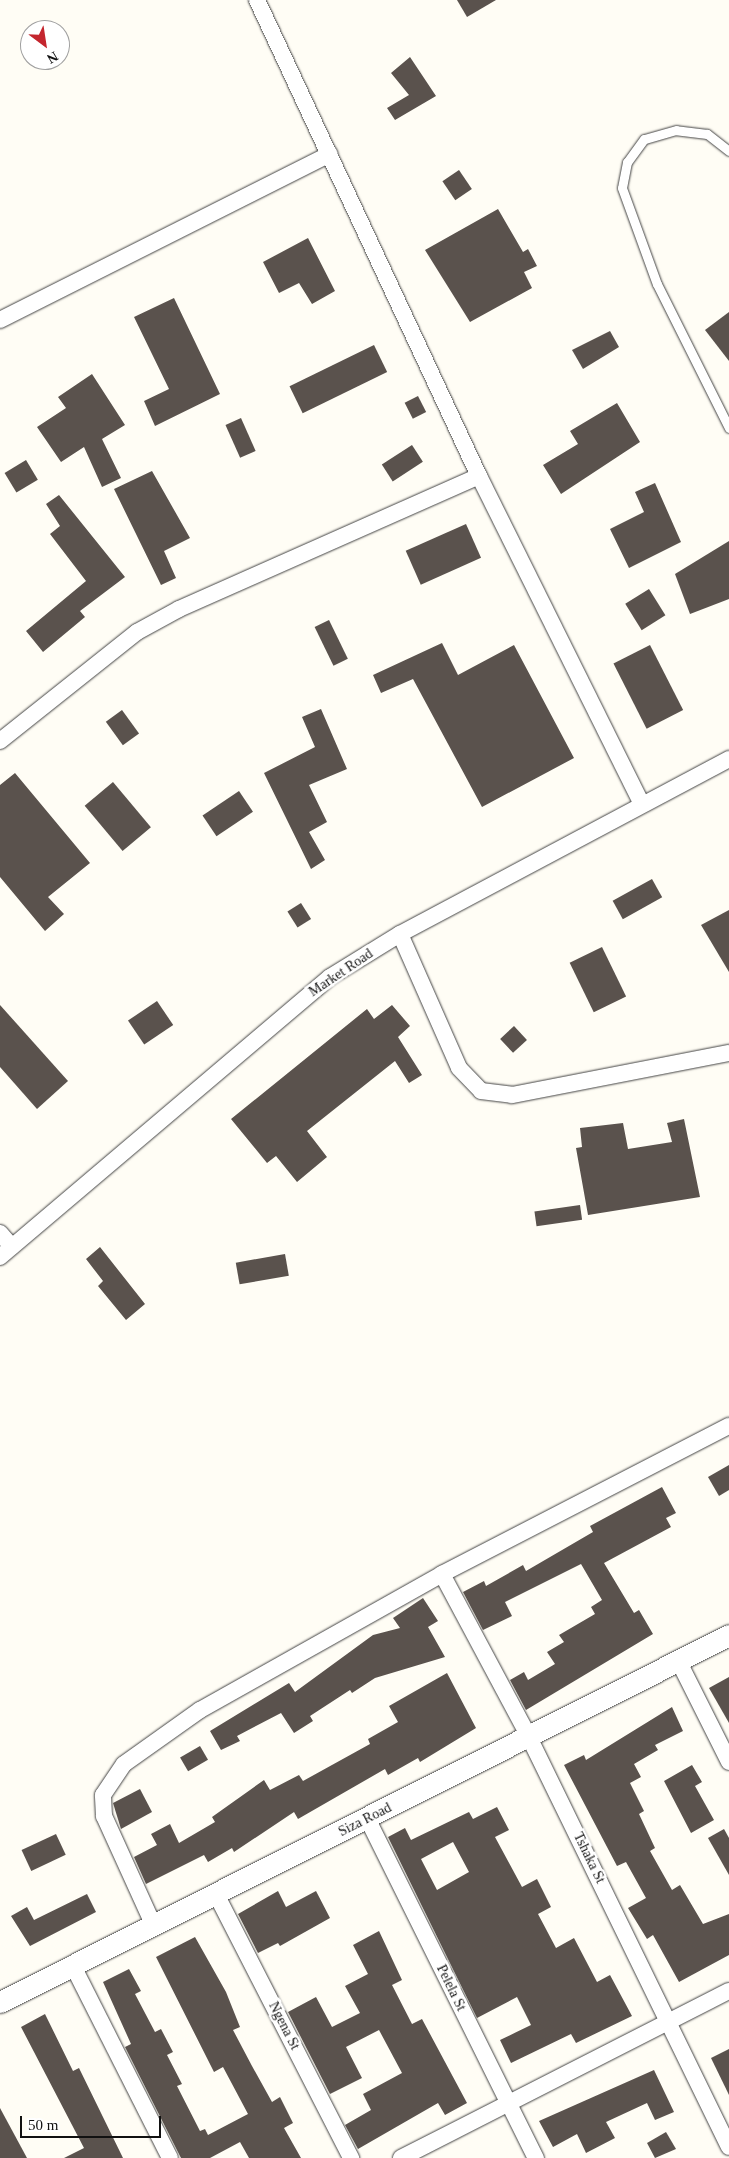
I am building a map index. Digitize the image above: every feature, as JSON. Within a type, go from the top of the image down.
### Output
[{"type":"street","points":[[257,0],[479,476],[641,803]]},
{"type":"street","points":[[0,320],[330,154]]},
{"type":"street","points":[[0,741],[138,632],[179,609],[479,476]]},
{"type":"street","name":"Market Road","points":[[6,1252],[295,1005],[400,934],[641,803],[729,759]]},
{"type":"street","points":[[400,934],[459,1068],[481,1091],[512,1095],[729,1053]]},
{"type":"street","points":[[0,1233],[6,1252]]},
{"type":"street","points":[[153,1924],[104,1816],[103,1795],[112,1778],[124,1764],[200,1710],[442,1574],[729,1426]]},
{"type":"street","name":"Tshaka St","points":[[442,1574],[529,1737],[729,2147]]},
{"type":"street","name":"Siza Road","points":[[0,2002],[72,1964],[216,1894],[729,1635]]},
{"type":"street","points":[[678,1660],[729,1762]]},
{"type":"street","name":"Pelela St","points":[[367,1818],[536,2158]]},
{"type":"street","name":"Ngena St","points":[[216,1894],[351,2158]]},
{"type":"street","points":[[72,1964],[170,2158]]},
{"type":"street","points":[[401,2158],[729,1991]]},
{"type":"lane","points":[[729,151],[707,134],[676,130],[644,138],[627,162],[622,188],[657,284],[729,428]]},
{"type":"building","points":[[457,0],[496,0],[467,17]]},
{"type":"building","points":[[410,57],[436,96],[395,120],[387,108],[409,95],[391,73]]},
{"type":"building","points":[[459,170],[472,189],[455,200],[442,181]]},
{"type":"building","points":[[498,209],[523,252],[528,249],[537,266],[524,272],[532,288],[470,322],[425,250]]},
{"type":"building","points":[[308,238],[335,291],[312,304],[299,283],[279,293],[263,262]]},
{"type":"building","points":[[174,298],[220,394],[155,426],[144,401],[169,389],[134,317]]},
{"type":"building","points":[[729,312],[729,361],[705,330]]},
{"type":"building","points":[[610,331],[619,347],[583,369],[572,350]]},
{"type":"building","points":[[374,345],[387,372],[303,413],[290,386]]},
{"type":"building","points":[[92,374],[125,425],[102,439],[121,478],[102,487],[84,447],[61,462],[37,427],[66,408],[58,397]]},
{"type":"building","points":[[418,396],[426,412],[413,419],[405,403]]},
{"type":"building","points":[[617,403],[640,442],[561,494],[543,465],[578,444],[570,431]]},
{"type":"building","points":[[241,418],[256,451],[240,458],[225,425]]},
{"type":"building","points":[[412,445],[423,462],[393,481],[382,465]]},
{"type":"building","points":[[26,460],[38,480],[16,493],[5,473]]},
{"type":"building","points":[[152,471],[190,538],[164,551],[176,578],[161,585],[114,489]]},
{"type":"building","points":[[655,483],[681,542],[629,568],[610,529],[644,512],[635,492]]},
{"type":"building","points":[[59,495],[125,577],[80,611],[85,617],[43,652],[26,631],[86,581],[50,534],[60,526],[46,504]]},
{"type":"building","points":[[466,524],[481,558],[421,585],[406,551]]},
{"type":"building","points":[[729,541],[729,599],[690,614],[675,574]]},
{"type":"building","points":[[649,589],[665,615],[642,630],[625,604]]},
{"type":"building","points":[[329,620],[348,659],[333,666],[315,627]]},
{"type":"building","points":[[442,643],[458,675],[514,645],[574,758],[482,807],[413,679],[381,693],[373,675]]},
{"type":"building","points":[[650,645],[683,710],[647,729],[613,664]]},
{"type":"building","points":[[321,709],[347,769],[309,785],[327,822],[309,832],[325,860],[311,869],[264,773],[315,747],[302,717]]},
{"type":"building","points":[[122,710],[139,733],[123,745],[106,722]]},
{"type":"building","points":[[15,773],[90,863],[48,897],[64,914],[45,931],[0,877],[0,785]]},
{"type":"building","points":[[113,782],[151,827],[123,851],[85,806]]},
{"type":"building","points":[[239,791],[253,812],[217,836],[203,816]]},
{"type":"building","points":[[652,879],[662,897],[623,919],[613,901]]},
{"type":"building","points":[[301,903],[311,919],[297,928],[287,911]]},
{"type":"building","points":[[729,910],[729,972],[701,925]]},
{"type":"building","points":[[602,947],[626,996],[594,1012],[570,963]]},
{"type":"building","points":[[157,1001],[173,1025],[144,1045],[128,1021]]},
{"type":"building","points":[[0,1005],[68,1081],[37,1109],[0,1067]]},
{"type":"building","points":[[392,1005],[410,1026],[398,1037],[422,1075],[409,1083],[395,1061],[307,1131],[327,1157],[297,1182],[276,1156],[267,1163],[231,1119],[367,1009],[374,1019]]},
{"type":"building","points":[[514,1026],[527,1040],[513,1053],[500,1039]]},
{"type":"building","points":[[684,1119],[700,1197],[588,1215],[576,1148],[582,1147],[580,1128],[623,1123],[628,1149],[672,1142],[667,1123]]},
{"type":"building","points":[[580,1205],[582,1220],[537,1226],[534,1211]]},
{"type":"building","points":[[100,1247],[145,1304],[126,1320],[98,1286],[103,1281],[86,1259]]},
{"type":"building","points":[[285,1254],[289,1276],[240,1284],[236,1263]]},
{"type":"building","points":[[729,1465],[729,1490],[719,1496],[708,1477]]},
{"type":"building","points":[[662,1487],[676,1513],[666,1518],[671,1527],[604,1563],[634,1613],[639,1610],[653,1634],[526,1710],[510,1680],[524,1672],[528,1680],[555,1664],[547,1652],[564,1642],[559,1635],[595,1614],[591,1607],[602,1600],[581,1564],[505,1602],[512,1616],[483,1630],[463,1592],[484,1581],[486,1586],[523,1565],[526,1571],[593,1532],[590,1526]]},
{"type":"building","points":[[423,1598],[438,1621],[428,1627],[445,1657],[375,1678],[352,1693],[350,1690],[310,1716],[313,1721],[294,1733],[281,1713],[237,1736],[240,1741],[221,1750],[210,1731],[289,1683],[295,1692],[373,1635],[400,1628],[393,1618]]},
{"type":"building","points":[[447,1673],[476,1728],[420,1762],[418,1758],[388,1775],[385,1769],[298,1819],[294,1812],[234,1852],[232,1848],[208,1862],[204,1855],[146,1884],[134,1857],[157,1845],[151,1834],[170,1824],[179,1843],[215,1822],[212,1817],[264,1780],[270,1790],[299,1775],[303,1781],[370,1744],[368,1739],[398,1722],[389,1706]]},
{"type":"building","points":[[729,1677],[729,1723],[709,1688]]},
{"type":"building","points":[[672,1707],[683,1731],[655,1745],[658,1750],[634,1764],[641,1777],[630,1783],[644,1811],[639,1814],[655,1848],[650,1851],[672,1890],[680,1885],[703,1924],[729,1914],[729,1955],[679,1982],[653,1935],[647,1939],[628,1908],[646,1898],[626,1862],[617,1866],[564,1765],[584,1755],[586,1760]]},
{"type":"building","points":[[200,1746],[208,1760],[188,1771],[180,1758]]},
{"type":"building","points":[[692,1765],[702,1782],[695,1786],[714,1820],[691,1833],[664,1781]]},
{"type":"building","points":[[140,1789],[152,1812],[121,1829],[113,1803]]},
{"type":"building","points":[[497,1807],[509,1830],[495,1837],[522,1887],[537,1879],[551,1907],[538,1914],[556,1948],[574,1938],[597,1982],[610,1975],[632,2016],[576,2043],[571,2034],[511,2063],[500,2040],[531,2025],[517,1997],[477,2018],[388,1837],[405,1828],[411,1840],[469,1812],[473,1819]],"holes":[[[453,1842],[469,1872],[437,1890],[421,1859]]]},
{"type":"building","points":[[724,1829],[729,1838],[729,1875],[708,1838]]},
{"type":"building","points":[[56,1834],[66,1855],[31,1871],[22,1850]]},
{"type":"building","points":[[278,1891],[286,1907],[316,1891],[330,1918],[280,1946],[278,1943],[258,1953],[238,1914]]},
{"type":"building","points":[[87,1894],[96,1912],[30,1946],[11,1916],[27,1907],[34,1920]]},
{"type":"building","points":[[379,1931],[402,1980],[392,1985],[412,2024],[422,2019],[467,2103],[445,2115],[438,2103],[358,2149],[345,2125],[371,2110],[363,2094],[402,2073],[379,2030],[346,2047],[362,2078],[330,2094],[288,2012],[316,1997],[332,2027],[360,2013],[345,1986],[368,1974],[353,1945]]},
{"type":"building","points":[[195,1937],[226,1992],[240,2027],[233,2030],[272,2102],[280,2097],[293,2123],[284,2128],[301,2158],[249,2158],[240,2142],[210,2158],[181,2158],[125,2047],[131,2044],[103,1982],[129,1969],[141,1991],[135,1994],[155,2032],[161,2029],[173,2052],[167,2055],[182,2084],[177,2086],[200,2131],[205,2129],[208,2135],[248,2114],[223,2067],[214,2072],[156,1957]]},
{"type":"building","points":[[45,2014],[73,2071],[79,2068],[123,2158],[64,2158],[84,2148],[21,2027]]},
{"type":"building","points":[[729,2049],[729,2095],[711,2058]]},
{"type":"building","points":[[654,2070],[674,2112],[655,2120],[647,2103],[606,2122],[615,2138],[586,2153],[577,2134],[553,2147],[539,2121]]},
{"type":"building","points":[[0,2108],[27,2158],[0,2158]]},
{"type":"building","points":[[666,2132],[676,2149],[655,2158],[647,2143]]}]
